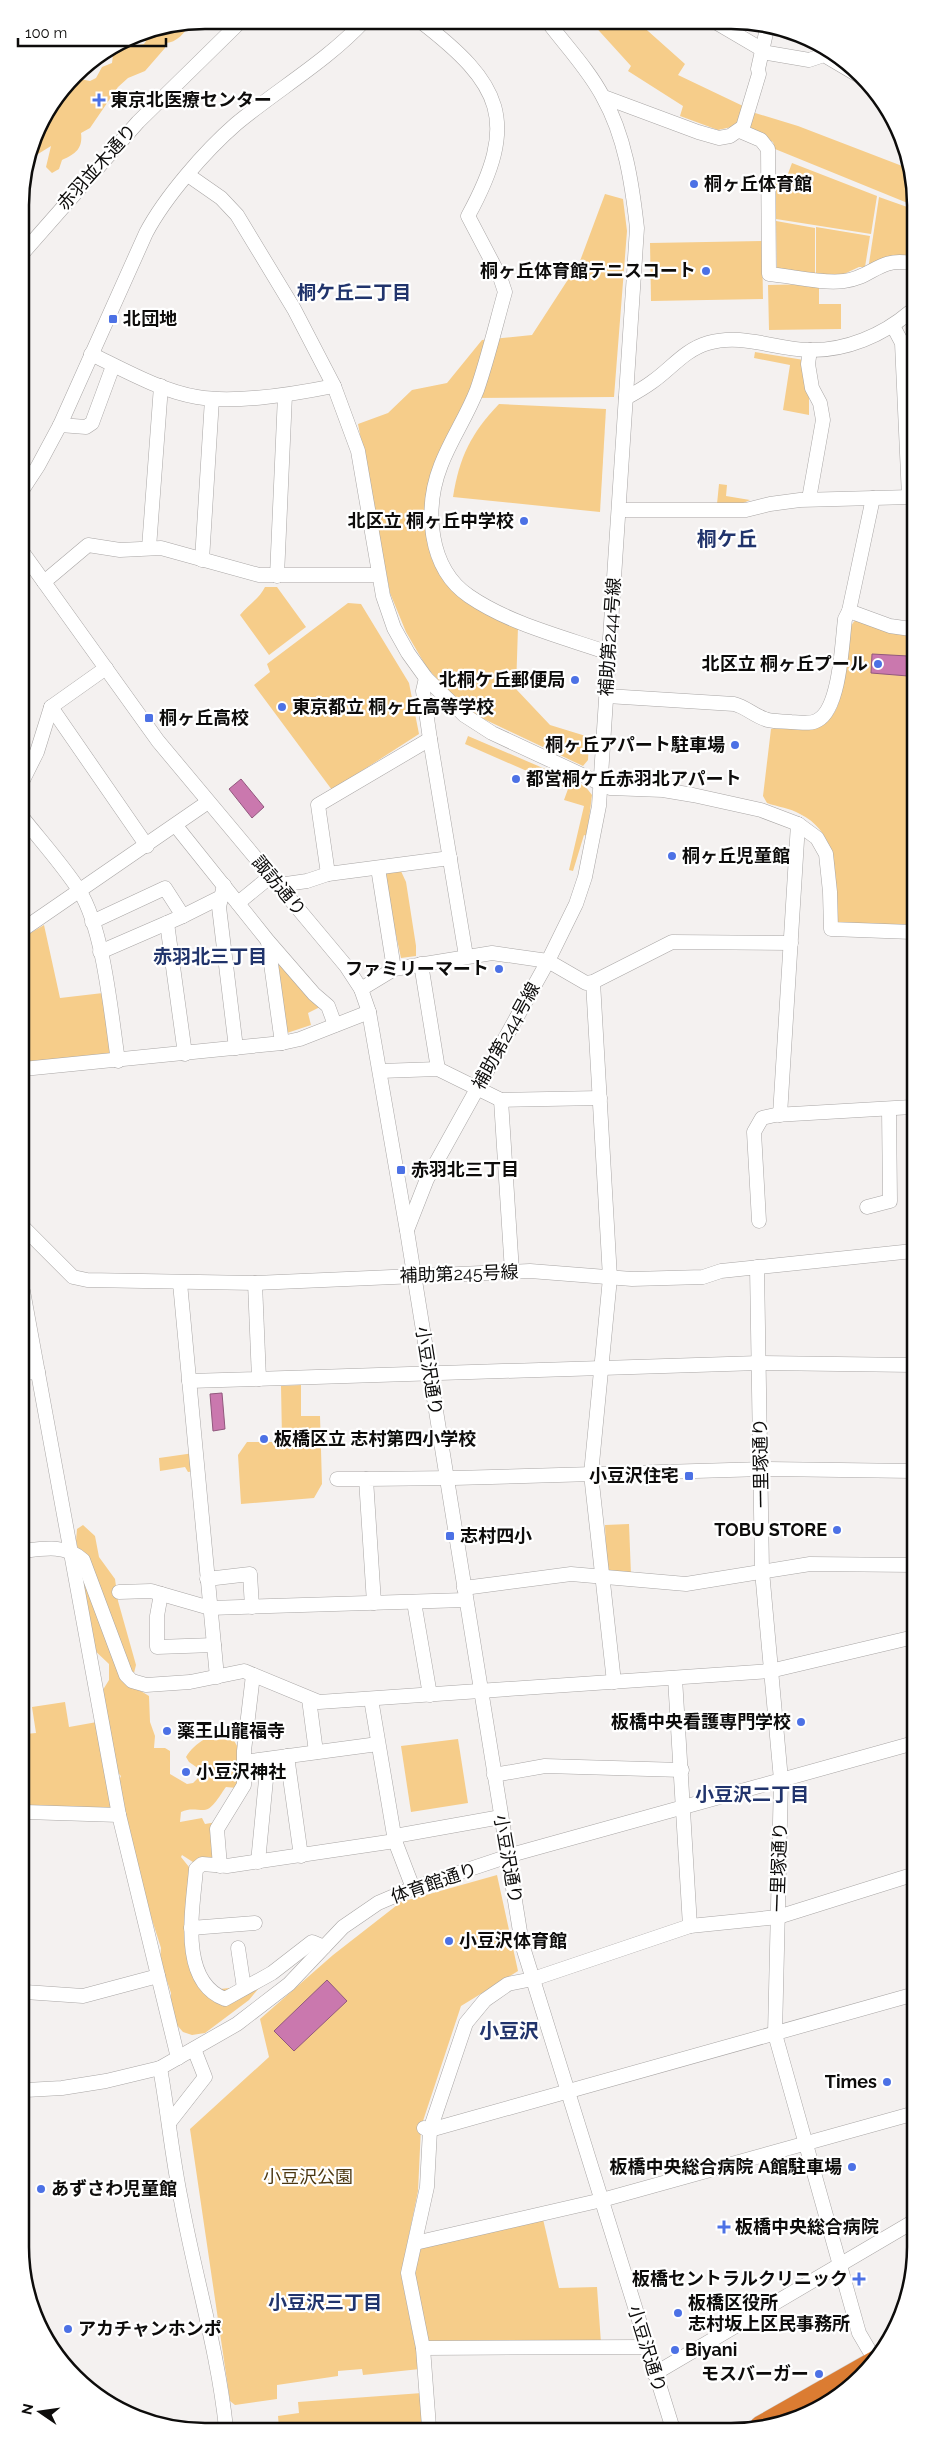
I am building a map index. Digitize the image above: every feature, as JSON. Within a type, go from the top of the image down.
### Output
[{"type":"highway","points":[[775,2417],[854,2374]]},
{"type":"street","name":"赤羽並木通り","points":[[29,246],[138,122],[233,29]]},
{"type":"street","points":[[29,480],[60,425],[146,233],[212,147],[235,125],[342,44],[356,29]]},
{"type":"street","points":[[430,29],[448,44],[483,79],[498,119],[497,138],[488,175],[468,216],[500,277],[505,292],[477,390],[440,468],[432,507],[432,531],[439,560],[451,578],[467,595],[493,610],[609,653]]},
{"type":"street","name":"補助第244号線","points":[[407,1231],[427,1179],[548,961],[576,904],[585,877],[599,806],[636,228],[633,192],[627,162],[604,97],[553,29]]},
{"type":"street","points":[[727,29],[768,53],[809,60],[824,55]]},
{"type":"street","points":[[604,97],[719,138],[730,136],[740,130],[754,93],[766,32]]},
{"type":"street","points":[[740,130],[761,140],[768,149],[770,274],[841,282],[854,280],[890,261],[907,264]]},
{"type":"street","points":[[188,176],[221,198],[237,215],[294,309],[334,386],[358,451],[383,596],[394,628],[408,653],[426,678],[464,714],[492,733],[610,788],[663,790],[693,795],[761,810],[798,824],[816,838],[826,854],[831,929],[907,932]]},
{"type":"street","points":[[626,398],[653,382],[689,351],[707,343],[729,339],[746,340],[810,350],[857,342],[894,326],[907,315]]},
{"type":"street","points":[[894,326],[902,343],[907,439]]},
{"type":"street","points":[[809,499],[824,420],[820,403],[812,388],[808,364],[810,350]]},
{"type":"street","points":[[91,354],[113,366],[195,397],[212,399],[285,395],[334,386]]},
{"type":"street","points":[[60,425],[86,427],[92,423],[113,366]]},
{"type":"street","points":[[149,548],[162,386]]},
{"type":"street","points":[[277,576],[285,395]]},
{"type":"street","points":[[202,560],[212,399]]},
{"type":"street","points":[[619,510],[746,510],[770,504],[809,499],[907,497]]},
{"type":"street","points":[[606,696],[734,704],[752,711],[765,720],[812,723],[825,715],[832,703],[845,619],[849,612],[873,498]]},
{"type":"street","points":[[44,582],[88,545],[120,550],[149,548],[178,552],[259,576],[379,576]]},
{"type":"street","name":"諏訪通り","points":[[29,561],[158,741],[346,966],[361,989],[370,1012],[414,1276]]},
{"type":"street","points":[[849,612],[890,626],[907,628]]},
{"type":"street","points":[[29,768],[37,752],[51,707],[106,668]]},
{"type":"street","points":[[426,678],[423,691],[466,956]]},
{"type":"street","points":[[51,707],[147,846]]},
{"type":"street","points":[[328,874],[318,805],[430,739]]},
{"type":"street","points":[[29,925],[147,846],[208,802]]},
{"type":"street","points":[[780,1115],[798,824]]},
{"type":"street","points":[[29,826],[79,891],[92,922],[108,990],[118,1061]]},
{"type":"street","points":[[176,826],[228,894],[314,994],[328,1006],[335,1025]]},
{"type":"street","points":[[100,952],[228,894],[275,881],[307,880],[328,874],[450,858]]},
{"type":"street","points":[[378,868],[394,969]]},
{"type":"street","points":[[92,922],[165,888],[183,916]]},
{"type":"street","points":[[228,894],[220,907],[236,1048]]},
{"type":"street","points":[[167,923],[185,1054]]},
{"type":"street","points":[[268,941],[282,1043]]},
{"type":"street","points":[[361,989],[394,969],[492,953],[548,961],[586,983],[593,982],[672,942],[791,943]]},
{"type":"street","points":[[421,964],[438,1069]]},
{"type":"street","points":[[593,982],[610,1278],[591,1474],[614,1682]]},
{"type":"street","points":[[29,1068],[282,1043],[300,1040],[370,1012]]},
{"type":"street","points":[[380,1071],[438,1069],[501,1100],[600,1098]]},
{"type":"street","points":[[501,1100],[512,1272]]},
{"type":"street","points":[[759,1221],[754,1132],[762,1118],[780,1115],[907,1107]]},
{"type":"street","points":[[867,1208],[890,1201],[889,1109]]},
{"type":"street","name":"補助第245号線","points":[[29,1233],[73,1276],[110,1281],[180,1283],[255,1283],[530,1271],[610,1278],[703,1277],[721,1271],[907,1252]]},
{"type":"street","name":"一里塚通り","points":[[757,1267],[762,1572],[770,1671],[782,1780],[776,2034],[859,2334],[872,2354]]},
{"type":"street","name":"小豆沢通り","points":[[414,1276],[522,1944],[654,2374],[671,2423]]},
{"type":"street","points":[[180,1283],[217,1677]]},
{"type":"street","points":[[255,1283],[259,1378]]},
{"type":"street","points":[[29,1320],[119,1815],[145,1912],[178,2058]]},
{"type":"street","points":[[189,1381],[759,1363],[907,1366]]},
{"type":"street","points":[[29,1373],[38,1372]]},
{"type":"street","points":[[337,1479],[446,1478],[761,1469],[907,1471]]},
{"type":"street","points":[[366,1479],[374,1603]]},
{"type":"street","points":[[29,1550],[46,1548],[72,1551],[83,1560],[126,1675],[132,1681],[146,1686],[217,1677],[244,1671],[319,1702],[371,1699],[770,1671],[907,1639]]},
{"type":"street","points":[[119,1592],[151,1591],[210,1608],[414,1602],[571,1574],[686,1584],[810,1564],[907,1565]]},
{"type":"street","points":[[208,1578],[250,1574],[252,1607]]},
{"type":"street","points":[[162,1594],[157,1616],[156,1647],[214,1645]]},
{"type":"street","points":[[414,1602],[430,1694]]},
{"type":"street","points":[[220,1866],[217,1829],[244,1785],[244,1762],[253,1675]]},
{"type":"street","points":[[675,1678],[690,1926]]},
{"type":"street","points":[[309,1699],[316,1752]]},
{"type":"street","points":[[371,1699],[395,1838],[413,1888]]},
{"type":"street","points":[[244,1762],[378,1744]]},
{"type":"street","name":"体育館通り","points":[[29,2090],[62,2088],[106,2081],[160,2068],[237,2024],[289,1984],[343,1927],[378,1903],[413,1888],[508,1857],[907,1745]]},
{"type":"street","points":[[288,1756],[301,1856]]},
{"type":"street","points":[[258,1862],[268,1759]]},
{"type":"street","points":[[494,1775],[545,1766],[682,1770]]},
{"type":"street","points":[[29,1812],[119,1815]]},
{"type":"street","points":[[324,1947],[312,1942],[272,1973],[226,1999],[214,1994],[199,1975],[191,1937],[196,1869],[202,1864],[220,1866],[301,1856],[501,1817]]},
{"type":"street","points":[[429,2423],[422,2348],[408,2273],[427,2187],[425,2129],[466,2023],[485,2000],[508,1984],[533,1979],[690,1926],[778,1917],[907,1876]]},
{"type":"street","points":[[191,1928],[255,1923]]},
{"type":"street","points":[[238,1948],[244,1988]]},
{"type":"street","points":[[29,1992],[83,1996],[158,1976]]},
{"type":"street","points":[[425,2129],[568,2092],[907,1996]]},
{"type":"street","points":[[169,2123],[204,2077],[194,2050]]},
{"type":"street","points":[[160,2068],[181,2200],[222,2391],[225,2423]]},
{"type":"street","points":[[415,2243],[602,2200],[907,2114]]},
{"type":"street","points":[[654,2374],[907,2225]]},
{"type":"street","points":[[422,2348],[646,2346]]},
{"type":"green space","points":[[597,29],[646,29],[685,64],[678,75],[743,106],[736,126],[718,130],[680,116],[683,106],[628,71],[631,66]]},
{"type":"green space","points":[[186,30],[177,39],[165,43],[165,48],[145,71],[128,78],[118,87],[90,128],[81,133],[81,143],[78,150],[62,160],[59,169],[52,173],[46,167],[51,146],[38,154],[37,152],[52,117],[65,97],[81,79],[90,81],[96,78],[102,67],[112,63],[113,54],[133,44],[144,44],[146,41],[142,40]]},
{"type":"green space","points":[[752,112],[798,126],[903,166],[907,203],[775,149],[773,142],[747,128]]},
{"type":"green space","points":[[792,163],[877,196],[871,234],[776,219],[776,177],[786,179]]},
{"type":"green space","points":[[605,194],[623,199],[627,231],[614,397],[468,398],[433,473],[424,514],[431,557],[447,585],[483,611],[518,627],[516,689],[550,725],[589,737],[588,760],[583,766],[467,711],[427,668],[406,632],[390,593],[358,424],[388,413],[412,390],[447,383],[482,340],[532,335],[580,261]]},
{"type":"green space","points":[[879,197],[907,207],[907,260],[868,270]]},
{"type":"green space","points":[[776,221],[815,228],[815,277],[777,272]]},
{"type":"green space","points":[[816,227],[870,236],[865,267],[859,267],[844,274],[842,278],[816,274]]},
{"type":"green space","name":"桐ヶ丘体育館テニスコート","points":[[762,241],[763,299],[651,301],[650,243]]},
{"type":"green space","points":[[819,284],[819,304],[841,304],[841,329],[769,330],[768,285]]},
{"type":"green space","points":[[755,352],[804,360],[809,397],[809,415],[783,410],[790,365],[754,358]]},
{"type":"green space","points":[[499,404],[606,409],[600,512],[453,497],[459,470],[468,447],[481,425]]},
{"type":"green space","points":[[719,484],[727,485],[726,496],[750,500],[741,504],[717,504]]},
{"type":"green space","points":[[265,587],[277,587],[306,627],[269,655],[240,615],[260,595]]},
{"type":"green space","points":[[348,603],[361,604],[409,683],[419,734],[332,790],[254,685],[270,672],[267,664]]},
{"type":"green space","points":[[857,619],[907,632],[907,926],[839,924],[836,921],[833,861],[823,834],[813,823],[800,814],[767,803],[763,796],[771,729],[783,727],[806,729],[817,727],[830,719],[838,706],[842,691],[850,628]]},
{"type":"green space","points":[[468,736],[585,786],[592,795],[587,836],[584,835],[573,871],[569,870],[584,806],[564,800],[568,789],[465,744]]},
{"type":"green space","points":[[400,869],[406,882],[416,946],[416,956],[401,958],[383,874]]},
{"type":"green space","points":[[44,925],[60,998],[103,993],[111,1052],[107,1056],[29,1063],[29,934]]},
{"type":"green space","points":[[279,963],[320,1007],[308,1013],[311,1025],[284,1034],[275,964]]},
{"type":"green space","points":[[301,1385],[301,1416],[320,1416],[322,1484],[314,1498],[241,1504],[238,1455],[247,1442],[277,1442],[282,1438],[281,1386]]},
{"type":"green space","points":[[194,1453],[196,1471],[188,1472],[185,1467],[160,1471],[159,1458]]},
{"type":"green space","points":[[629,1524],[631,1575],[611,1573],[607,1570],[605,1525]]},
{"type":"green space","points":[[83,1525],[95,1536],[99,1557],[115,1579],[118,1601],[136,1665],[131,1685],[149,1696],[150,1722],[155,1736],[154,1748],[165,1748],[170,1751],[170,1774],[187,1784],[193,1783],[202,1774],[202,1771],[189,1762],[186,1757],[194,1747],[210,1736],[229,1732],[240,1751],[237,1788],[226,1787],[214,1804],[207,1809],[181,1812],[180,1822],[202,1818],[205,1824],[223,1821],[220,1866],[199,1866],[182,1855],[181,1857],[193,1872],[200,1983],[220,1989],[259,1985],[259,1988],[249,2000],[205,2033],[192,2035],[183,2032],[176,2024],[171,2004],[171,1993],[160,1960],[161,1948],[146,1901],[128,1831],[129,1826],[124,1819],[119,1780],[121,1776],[117,1772],[101,1693],[109,1680],[109,1664],[91,1647],[81,1589],[83,1570],[76,1541],[77,1529]]},
{"type":"green space","points":[[65,1702],[69,1727],[97,1722],[113,1804],[109,1810],[29,1806],[29,1734],[36,1733],[32,1707]]},
{"type":"green space","points":[[458,1739],[468,1803],[411,1812],[401,1746]]},
{"type":"green space","name":"小豆沢公園","points":[[497,1875],[518,1971],[461,2006],[421,2127],[418,2191],[401,2274],[420,2369],[363,2375],[362,2369],[338,2371],[338,2376],[277,2385],[277,2399],[235,2405],[230,2401],[190,2129],[269,2057],[260,2019],[333,1955],[401,1902]]},
{"type":"green space","points":[[543,2219],[559,2288],[597,2287],[601,2343],[434,2344],[426,2340],[413,2273],[418,2249]]},
{"type":"green space","points":[[422,2393],[425,2423],[279,2423],[278,2416],[299,2413],[298,2402]]},
{"type":"shaded area","points":[[872,654],[907,656],[907,676],[871,673]]},
{"type":"shaded area","points":[[241,779],[264,807],[252,818],[229,789]]},
{"type":"shaded area","points":[[222,1393],[225,1429],[213,1431],[210,1394]]},
{"type":"shaded area","points":[[327,1980],[347,2001],[294,2051],[274,2031]]},
{"type":"place","name":"東京北医療センター","points":[[99,100]]},
{"type":"place","name":"桐ヶ丘体育館","points":[[694,184]]},
{"type":"place","name":"桐ヶ丘体育館テニスコート","points":[[706,271]]},
{"type":"place","name":"北団地","points":[[113,319]]},
{"type":"place","name":"北区立 桐ヶ丘中学校","points":[[524,521]]},
{"type":"place","name":"北区立 桐ヶ丘プール","points":[[878,664]]},
{"type":"place","name":"北桐ケ丘郵便局","points":[[575,680]]},
{"type":"place","name":"東京都立 桐ヶ丘高等学校","points":[[282,707]]},
{"type":"place","name":"桐ヶ丘高校","points":[[149,718]]},
{"type":"place","name":"桐ヶ丘アパート駐車場","points":[[735,745]]},
{"type":"place","name":"都営桐ケ丘赤羽北アパート","points":[[516,779]]},
{"type":"place","name":"桐ヶ丘児童館","points":[[672,856]]},
{"type":"place","name":"ファミリーマート","points":[[499,969]]},
{"type":"place","name":"赤羽北三丁目","points":[[401,1170]]},
{"type":"place","name":"板橋区立 志村第四小学校","points":[[264,1439]]},
{"type":"place","name":"小豆沢住宅","points":[[689,1476]]},
{"type":"place","name":"TOBU STORE","points":[[837,1530]]},
{"type":"place","name":"志村四小","points":[[450,1536]]},
{"type":"place","name":"板橋中央看護専門学校","points":[[801,1722]]},
{"type":"place","name":"薬王山龍福寺","points":[[167,1731]]},
{"type":"place","name":"小豆沢神社","points":[[186,1772]]},
{"type":"place","name":"小豆沢体育館","points":[[449,1941]]},
{"type":"place","name":"Times","points":[[887,2082]]},
{"type":"place","name":"板橋中央総合病院 A館駐車場","points":[[852,2167]]},
{"type":"place","name":"あずさわ児童館","points":[[41,2189]]},
{"type":"place","name":"板橋中央総合病院","points":[[724,2227]]},
{"type":"place","name":"板橋セントラルクリニック","points":[[859,2279]]},
{"type":"place","name":"板橋区役所 志村坂上区民事務所","points":[[678,2313]]},
{"type":"place","name":"アカチャンホンポ","points":[[68,2329]]},
{"type":"place","name":"Biyani","points":[[675,2350]]},
{"type":"place","name":"モスバーガー","points":[[819,2374]]},
{"type":"district","name":"桐ケ丘二丁目","points":[[354,292]]},
{"type":"district","name":"桐ケ丘","points":[[727,539]]},
{"type":"district","name":"赤羽北三丁目","points":[[210,956]]},
{"type":"district","name":"小豆沢二丁目","points":[[752,1794]]},
{"type":"district","name":"小豆沢","points":[[509,2031]]},
{"type":"district","name":"小豆沢三丁目","points":[[325,2302]]}]
